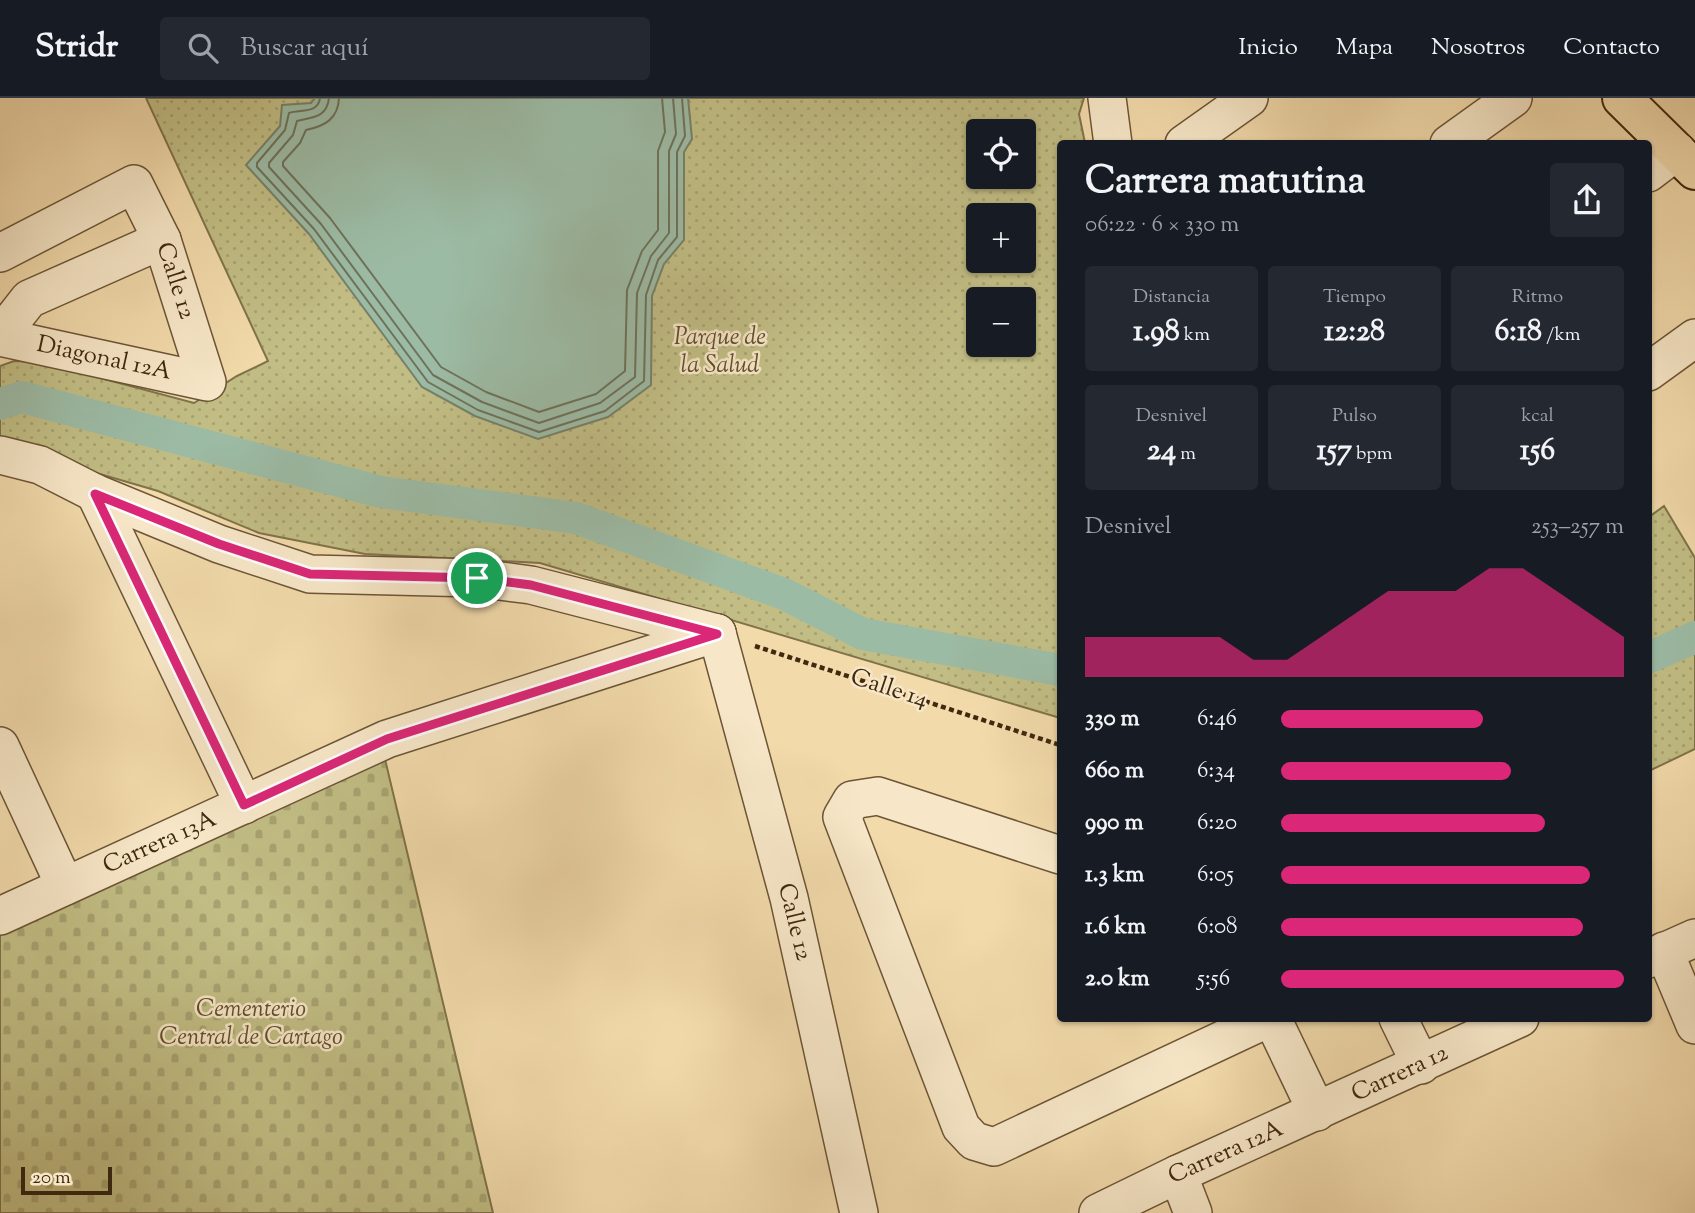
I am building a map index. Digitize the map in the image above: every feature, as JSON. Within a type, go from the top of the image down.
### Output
[{"type":"main road","points":[[1622,98],[1674,165]]},
{"type":"street","points":[[1107,98],[1112,140]]},
{"type":"street","points":[[1190,140],[1248,98]]},
{"type":"street","points":[[1455,140],[1513,98]]},
{"type":"street","name":"Calle 12","points":[[0,253],[134,184],[162,240],[207,382]]},
{"type":"street","points":[[0,336],[29,299],[162,240]]},
{"type":"street","name":"Diagonal 12A","points":[[0,336],[207,382]]},
{"type":"street","points":[[1652,369],[1695,338]]},
{"type":"street","points":[[0,455],[40,465],[95,494],[219,544],[310,574],[477,578],[531,585],[717,634]]},
{"type":"street","points":[[95,494],[244,805]]},
{"type":"street","name":"Calle 12","points":[[717,634],[789,898],[859,1213]]},
{"type":"street","name":"Carrera 13A","points":[[0,916],[387,739],[717,634]]},
{"type":"street","points":[[0,746],[65,886]]},
{"type":"street","points":[[1057,854],[878,796],[852,800],[842,817],[961,1127],[974,1141],[994,1147],[1262,1022]]},
{"type":"street","points":[[1669,949],[1695,1025]]},
{"type":"street","points":[[1273,1022],[1317,1112]]},
{"type":"street","points":[[1400,1022],[1420,1065]]},
{"type":"street","name":"Carrera 12","points":[[1317,1112],[1511,1022]]},
{"type":"street","name":"Carrera 12A","points":[[1098,1213],[1317,1112]]},
{"type":"street","points":[[1178,1174],[1193,1213]]},
{"type":"path","name":"Calle 14","points":[[717,634],[1057,744]]},
{"type":"green space","name":"Parque de la Salud","points":[[146,98],[1084,98],[1079,114],[1084,140],[1057,140],[1057,717],[540,563],[365,554],[259,533],[158,491],[11,448],[0,450],[0,366],[14,361],[40,362],[194,403],[237,376],[268,361]]},
{"type":"green space","points":[[1664,506],[1695,558],[1695,749],[1652,770],[1652,515]]},
{"type":"green space","name":"Cementerio Central de Cartago","points":[[384,755],[493,1213],[0,1213],[0,930]]},
{"type":"water","points":[[315,98],[688,98],[692,139],[684,152],[684,240],[664,264],[652,296],[651,385],[608,417],[538,439],[475,416],[422,387],[309,234],[246,165],[280,126],[282,105],[311,103]]},
{"type":"waterway","points":[[0,404],[22,397],[381,492],[576,518],[784,594],[863,634],[1057,669]]},
{"type":"waterway","points":[[1652,656],[1695,637]]},
{"type":"route","points":[[95,494],[219,544],[310,574],[477,578],[531,585],[717,634],[387,739],[244,805],[95,494]]}]
